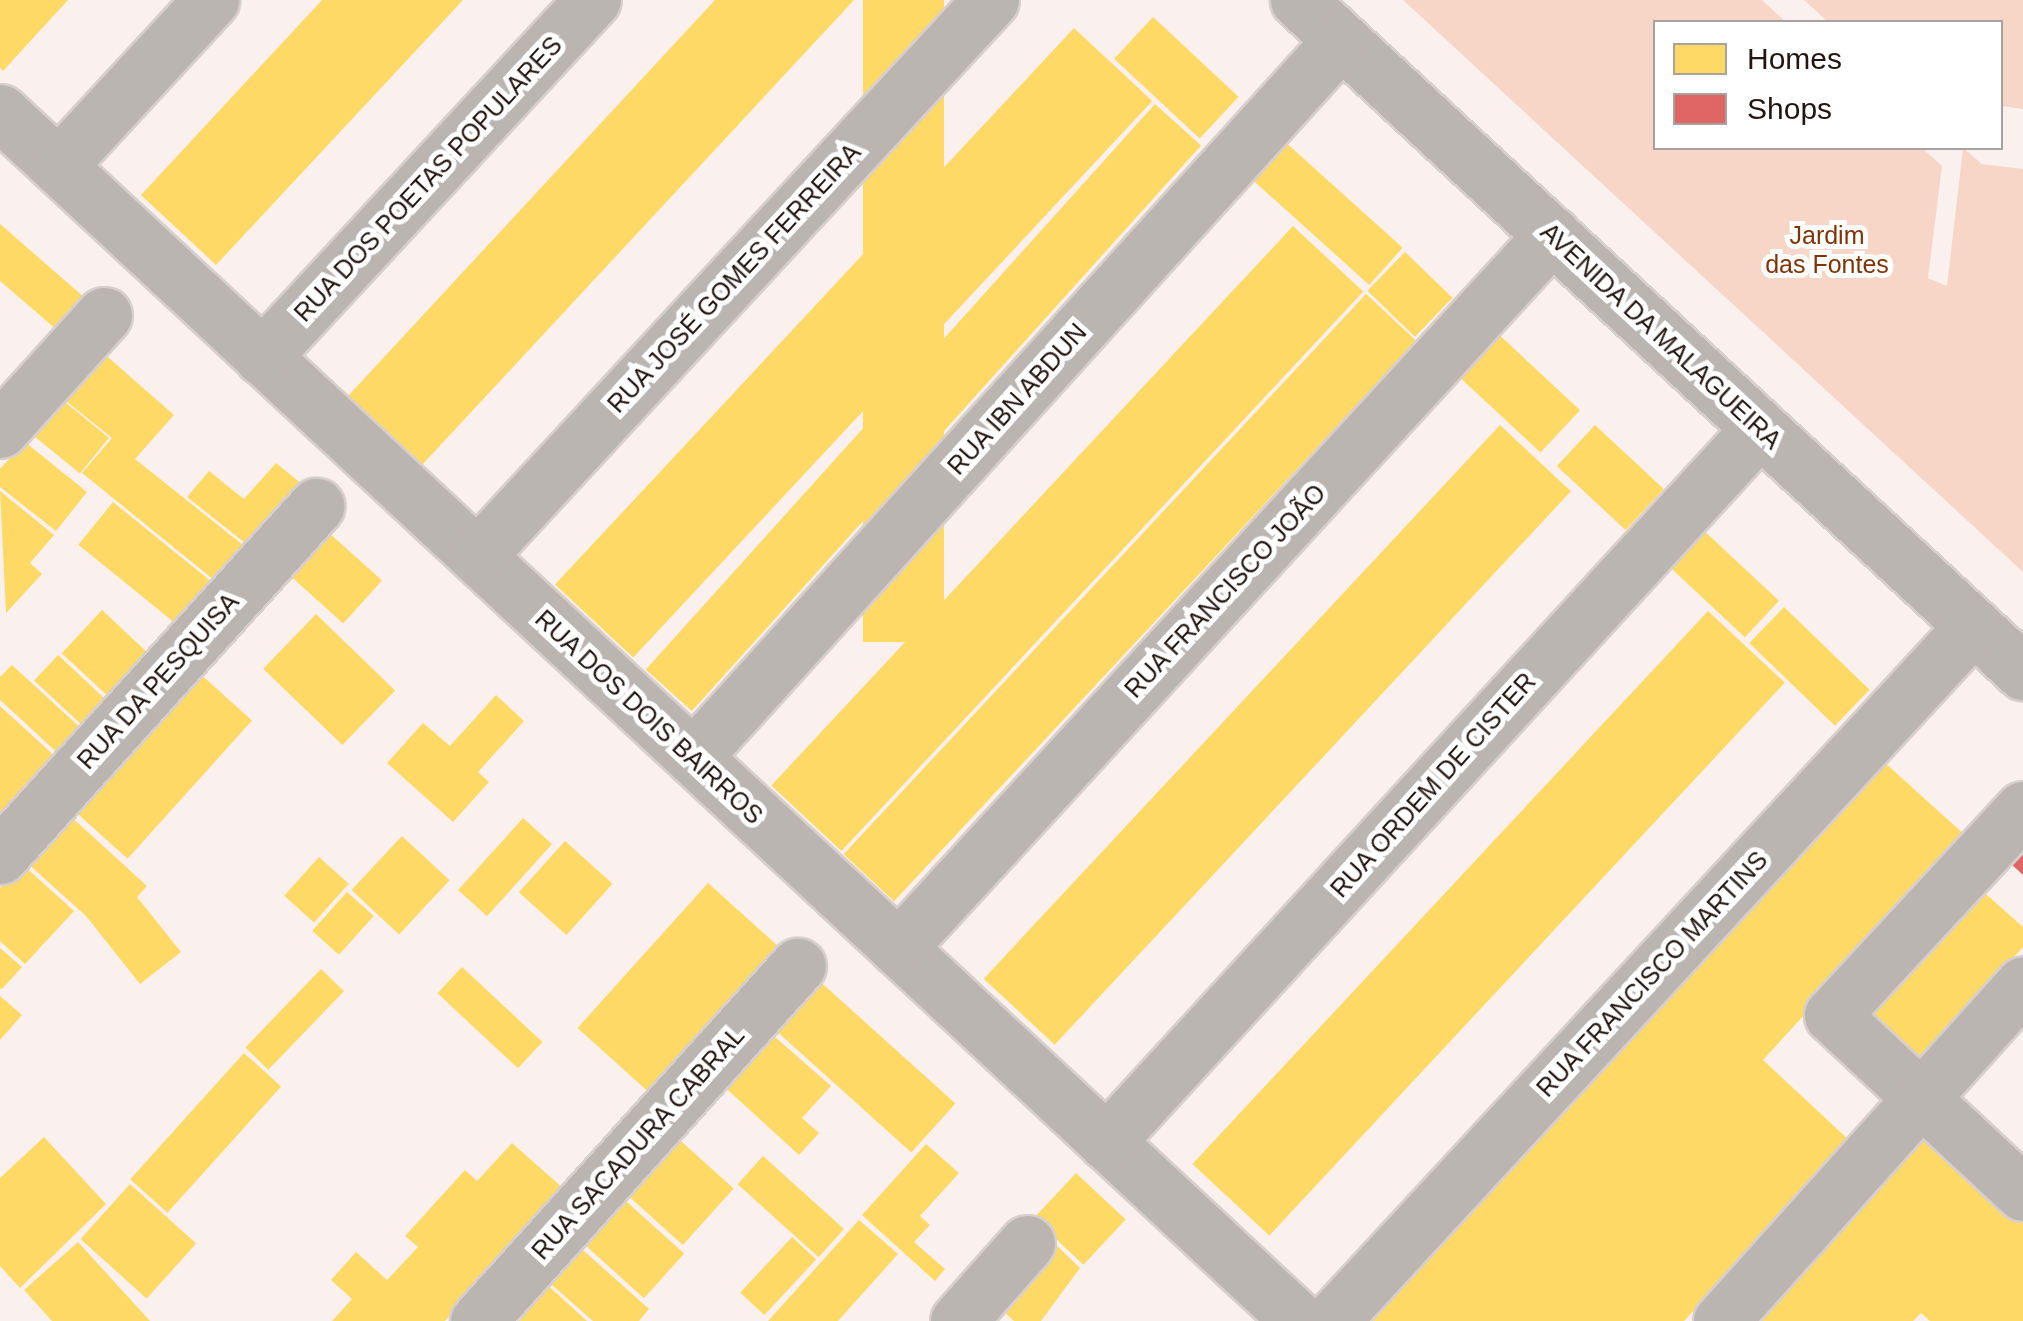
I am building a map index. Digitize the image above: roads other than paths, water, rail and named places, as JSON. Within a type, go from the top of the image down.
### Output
[{"type":"street","points":[[58,166],[211,0]]},
{"type":"street","name":"RUA DOS POETAS POPULARES","points":[[262,357],[594,0]]},
{"type":"street","name":"RUA JOSÉ GOMES FERREIRA","points":[[477,556],[991,0]]},
{"type":"street","name":"AVENIDA DA MALAGUEIRA","points":[[1298,0],[2023,672]]},
{"type":"street","name":"RUA IBN ABDUN","points":[[693,757],[1341,40]]},
{"type":"street","name":"RUA DOS DOIS BAIRROS","points":[[0,112],[1299,1321]]},
{"type":"street","name":"RUA FRANCISCO JOÃO","points":[[898,948],[1552,235]]},
{"type":"street","points":[[0,430],[104,315]]},
{"type":"street","name":"RUA ORDEM DE CISTER","points":[[1106,1142],[1760,428]]},
{"type":"street","name":"RUA DA PESQUISA","points":[[0,856],[316,506]]},
{"type":"street","name":"RUA FRANCISCO MARTINS","points":[[1331,1321],[1973,626]]},
{"type":"street","points":[[2023,810],[1832,1015],[2023,1193]]},
{"type":"street","name":"RUA SACADURA CABRAL","points":[[478,1321],[798,966]]},
{"type":"street","points":[[1721,1321],[2023,984]]},
{"type":"street","points":[[958,1321],[1027,1243]]},
{"type":"park label","name":"Jardim das Fontes","points":[[1827,250]]}]
